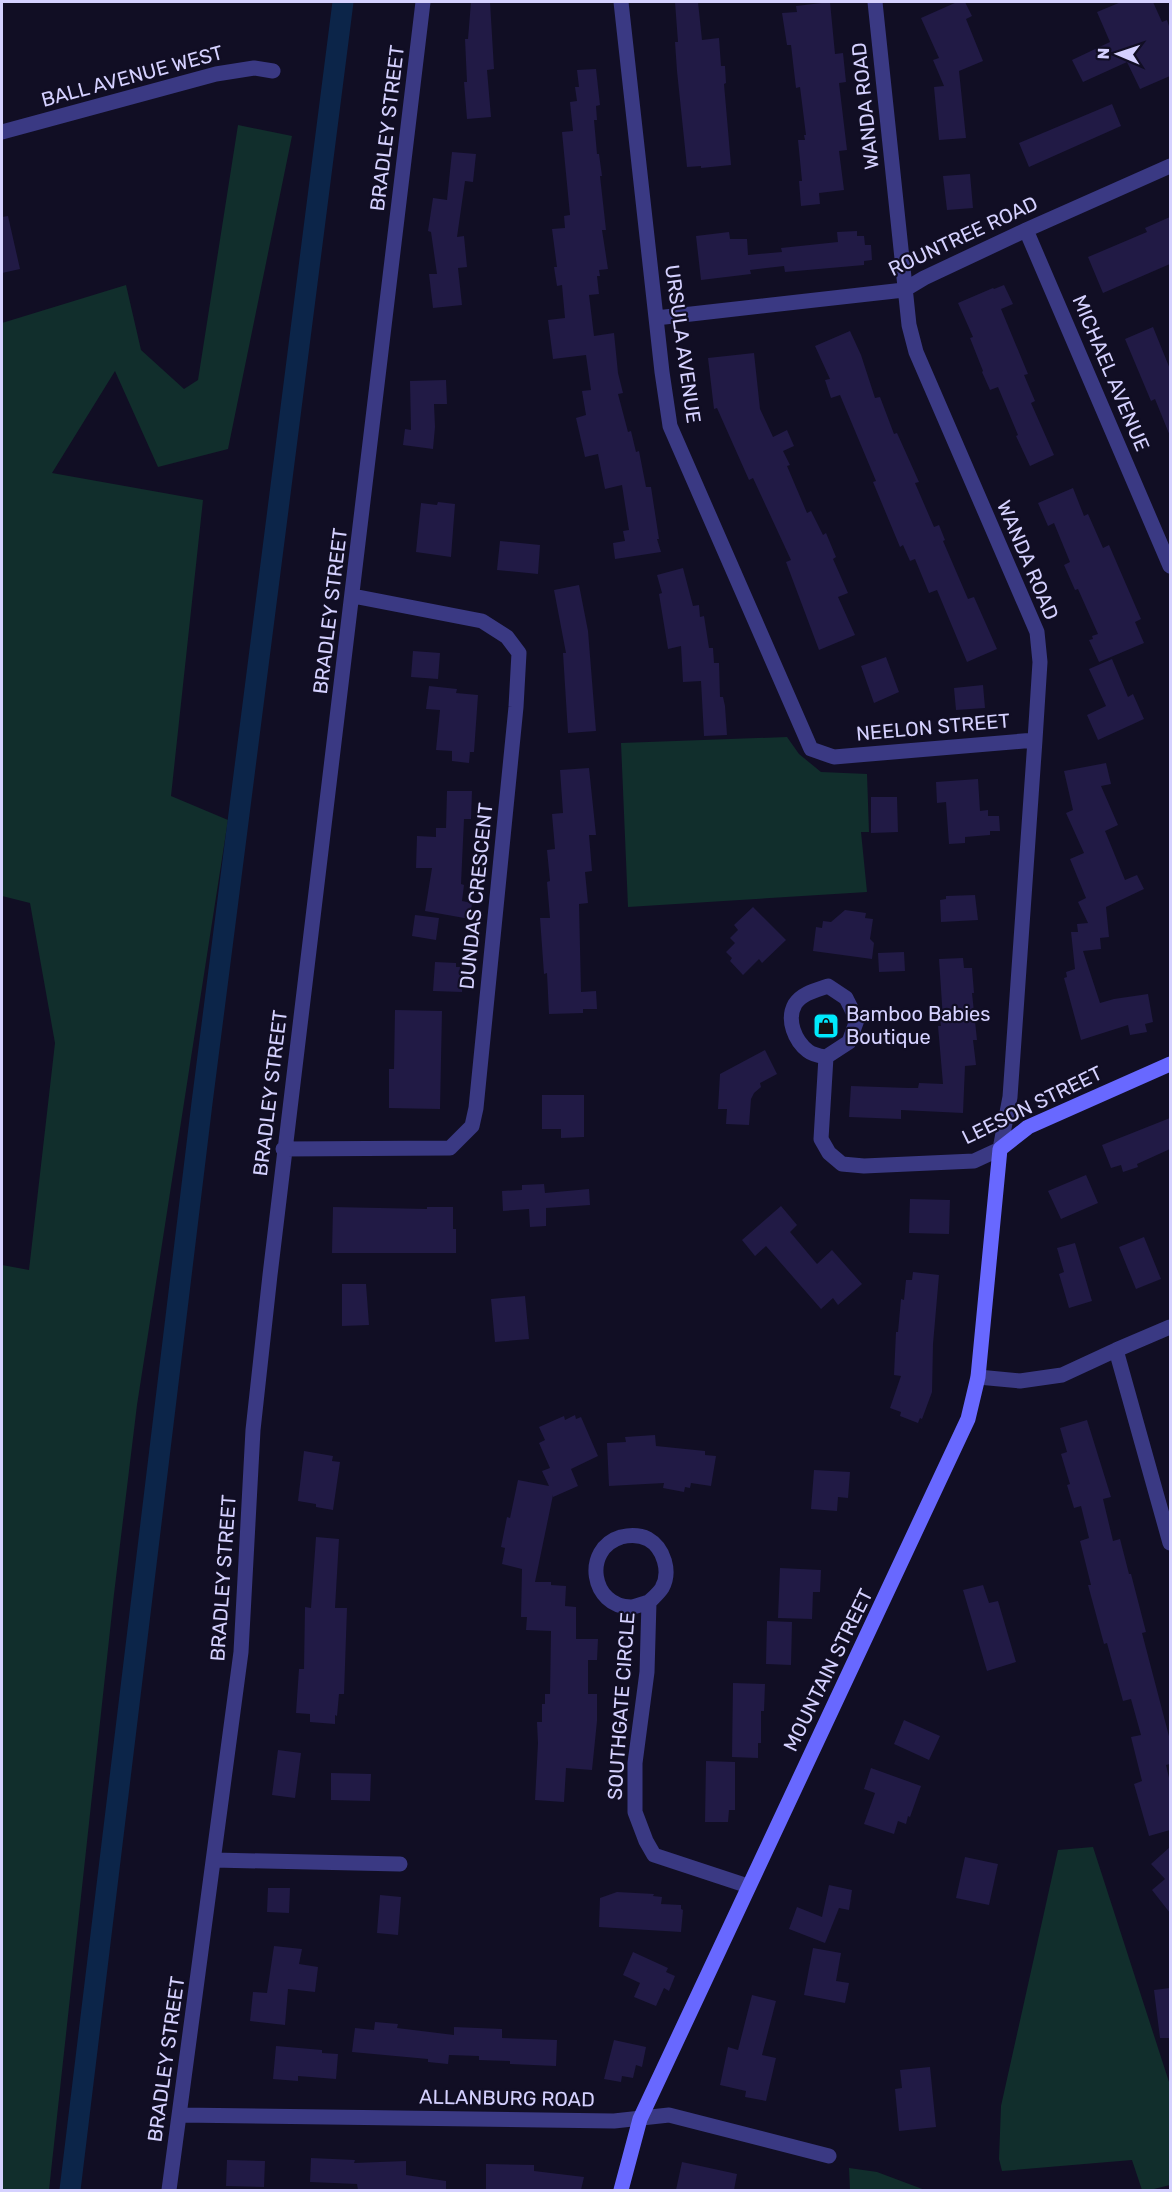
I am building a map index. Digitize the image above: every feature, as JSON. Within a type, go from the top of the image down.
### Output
[{"type":"street","name":"BRADLEY STREET","points":[[169,2190],[241,1652],[253,1430],[284,1149],[353,596],[423,2]]},
{"type":"street","name":"URSULA AVENUE","points":[[621,2],[670,426],[811,749],[834,757]]},
{"type":"street","name":"WANDA ROAD","points":[[875,2],[909,326],[916,352],[1037,632],[1040,662],[1010,1097],[1000,1149]]},
{"type":"street","name":"BALL AVENUE WEST","points":[[2,132],[216,74],[254,68],[273,71]]},
{"type":"street","name":"ROUNTREE ROAD","points":[[656,318],[904,290],[924,278],[1026,230],[1170,166]]},
{"type":"street","name":"MICHAEL AVENUE","points":[[1026,230],[1170,566]]},
{"type":"street","name":"DUNDAS CRESCENT","points":[[284,1149],[450,1148],[472,1126],[476,1108],[516,707],[519,652],[507,637],[482,621],[353,596]]},
{"type":"street","name":"NEELON STREET","points":[[834,757],[1035,740]]},
{"type":"street","points":[[828,986],[846,998],[857,1020],[849,1042],[826,1057],[810,1053],[797,1041],[791,1022],[795,1004],[810,992],[828,986]]},
{"type":"street","name":"LEESON STREET","points":[[826,1057],[821,1138],[829,1153],[842,1164],[864,1166],[974,1161],[1000,1149],[1028,1127],[1170,1064]]},
{"type":"street","name":"MOUNTAIN STREET","points":[[621,2190],[640,2119],[948,1466],[968,1419],[978,1377],[1000,1149]]},
{"type":"street","points":[[978,1377],[1020,1382],[1062,1375],[1170,1328]]},
{"type":"street","points":[[1116,1350],[1170,1543]]},
{"type":"street","name":"SOUTHGATE CIRCLE","points":[[649,1602],[631,1607],[613,1602],[600,1589],[595,1571],[599,1553],[612,1540],[630,1535],[648,1539],[662,1552],[666,1570],[662,1588],[649,1602],[647,1672],[635,1763],[635,1812],[654,1855],[748,1886]]},
{"type":"street","points":[[214,1860],[400,1864]]},
{"type":"street","name":"ALLANBURG ROAD","points":[[180,2115],[614,2121],[669,2115],[829,2156]]},
{"type":"green space","points":[[238,125],[292,136],[228,449],[158,467],[115,371],[52,473],[203,500],[171,796],[228,820],[137,1405],[114,1594],[49,2190],[2,2190],[2,1265],[29,1270],[55,1043],[30,903],[2,896],[2,323],[126,285],[141,350],[184,389],[198,380]]},
{"type":"green space","points":[[787,737],[799,754],[821,772],[867,774],[869,832],[861,832],[867,892],[628,907],[621,743]]},
{"type":"green space","points":[[1093,1847],[1170,2085],[1170,2185],[1150,2190],[1142,2190],[1132,2160],[1002,2171],[999,2159],[1001,2106],[1058,1850]]},
{"type":"green space","points":[[849,2168],[877,2172],[925,2190],[850,2190]]},
{"type":"building","points":[[471,2],[490,2],[494,69],[487,70],[491,117],[467,119],[464,82],[467,82],[465,39],[468,39]]},
{"type":"building","points":[[675,2],[698,2],[702,40],[719,38],[721,66],[725,66],[726,83],[724,84],[731,165],[687,167],[677,71],[675,42],[678,42]]},
{"type":"building","points":[[830,2],[835,54],[843,53],[846,82],[839,83],[847,150],[839,151],[844,190],[819,193],[820,204],[801,206],[799,181],[802,181],[798,140],[805,140],[804,135],[806,135],[800,87],[796,88],[791,45],[787,45],[782,13],[797,12],[796,6]]},
{"type":"building","points":[[957,2],[965,2],[972,16],[966,19],[983,61],[959,71],[966,138],[939,140],[934,87],[944,86],[933,60],[939,58],[921,18]]},
{"type":"building","points":[[1121,2],[1153,2],[1162,22],[1167,20],[1170,29],[1170,76],[1140,89],[1127,62],[1083,82],[1072,60],[1110,42],[1097,12]]},
{"type":"building","points":[[596,69],[600,105],[596,106],[597,120],[594,120],[597,154],[599,154],[602,176],[600,176],[606,230],[602,230],[608,269],[599,270],[600,276],[597,276],[599,294],[589,295],[594,336],[614,333],[618,373],[623,393],[618,394],[628,432],[631,431],[636,452],[639,451],[646,487],[651,487],[659,539],[657,539],[661,552],[615,559],[613,543],[625,541],[623,531],[629,530],[622,485],[605,489],[598,454],[585,457],[576,418],[586,415],[582,391],[591,390],[586,355],[553,359],[548,320],[565,318],[562,285],[557,286],[554,267],[557,267],[552,229],[565,228],[564,216],[570,215],[562,132],[573,131],[570,102],[577,101],[575,87],[579,87],[577,70]]},
{"type":"building","points":[[1112,104],[1121,126],[1029,167],[1019,143]]},
{"type":"building","points":[[452,152],[476,154],[473,182],[465,181],[457,237],[464,236],[467,267],[458,268],[462,305],[433,308],[429,274],[437,274],[431,232],[428,231],[433,198],[447,200]]},
{"type":"building","points":[[970,174],[973,208],[947,210],[943,176]]},
{"type":"building","points":[[8,216],[20,269],[2,273],[2,217]]},
{"type":"building","points":[[1170,217],[1170,264],[1103,293],[1088,257],[1147,232],[1145,228]]},
{"type":"building","points":[[857,231],[857,236],[864,236],[865,245],[871,245],[872,260],[864,261],[864,265],[785,272],[784,266],[750,270],[751,274],[701,280],[696,236],[729,232],[730,239],[747,239],[748,255],[782,252],[781,248],[838,242],[837,232]]},
{"type":"building","points":[[1004,285],[1013,304],[1001,309],[1028,374],[1024,375],[1035,401],[1031,403],[1054,455],[1030,466],[998,387],[990,390],[982,372],[970,338],[973,337],[958,303]]},
{"type":"building","points":[[1153,327],[1170,369],[1170,436],[1155,399],[1151,401],[1125,339]]},
{"type":"building","points":[[850,331],[861,355],[875,398],[880,397],[894,434],[897,433],[919,482],[915,483],[934,527],[939,525],[945,540],[943,541],[968,599],[974,597],[997,649],[967,662],[937,590],[929,593],[915,559],[910,561],[903,545],[900,547],[873,482],[876,481],[840,395],[831,398],[825,380],[830,379],[815,346]]},
{"type":"building","points":[[754,353],[760,409],[773,437],[787,430],[794,446],[783,451],[790,465],[787,466],[807,513],[811,511],[823,535],[826,533],[836,557],[833,559],[848,593],[838,597],[855,635],[819,650],[786,562],[791,560],[753,478],[749,480],[717,408],[714,409],[708,358]]},
{"type":"building","points":[[446,380],[447,404],[434,404],[433,449],[403,445],[405,429],[411,430],[410,381]]},
{"type":"building","points":[[1073,488],[1084,516],[1088,514],[1103,548],[1109,545],[1141,619],[1135,622],[1144,643],[1099,662],[1089,640],[1098,634],[1078,589],[1075,590],[1064,565],[1070,562],[1054,523],[1048,526],[1038,503]]},
{"type":"building","points":[[438,502],[455,504],[451,557],[416,552],[421,503],[437,505]]},
{"type":"building","points":[[500,541],[540,545],[538,574],[497,570]]},
{"type":"building","points":[[683,568],[693,606],[699,605],[700,617],[704,616],[709,648],[713,648],[714,663],[719,663],[720,697],[723,697],[725,706],[727,735],[704,736],[701,681],[683,682],[681,646],[668,649],[659,594],[662,593],[657,575]]},
{"type":"building","points":[[579,585],[588,631],[596,731],[568,733],[563,653],[566,653],[554,590]]},
{"type":"building","points":[[413,651],[440,653],[438,679],[411,677]]},
{"type":"building","points":[[886,657],[899,692],[874,703],[861,666]]},
{"type":"building","points":[[1112,659],[1128,697],[1133,694],[1144,719],[1098,740],[1087,715],[1106,706],[1089,669]]},
{"type":"building","points":[[983,685],[985,708],[956,710],[954,688]]},
{"type":"building","points":[[429,686],[457,689],[456,693],[478,695],[474,752],[470,752],[469,763],[452,761],[452,751],[436,750],[440,710],[426,709]]},
{"type":"building","points":[[1106,763],[1111,784],[1101,786],[1118,825],[1105,831],[1125,880],[1137,875],[1144,889],[1106,907],[1109,937],[1100,938],[1101,949],[1083,951],[1100,1003],[1148,994],[1153,1022],[1145,1024],[1147,1032],[1130,1035],[1128,1025],[1081,1040],[1064,978],[1067,977],[1066,972],[1075,969],[1071,932],[1078,932],[1077,924],[1088,923],[1078,902],[1086,898],[1070,859],[1084,853],[1066,813],[1073,810],[1064,771]]},
{"type":"building","points":[[589,768],[596,835],[589,835],[592,871],[585,872],[588,903],[579,904],[581,992],[596,991],[597,1009],[583,1009],[583,1013],[549,1014],[547,973],[544,974],[540,918],[550,918],[547,850],[555,849],[552,814],[563,813],[560,770]]},
{"type":"building","points":[[978,779],[980,811],[988,810],[988,816],[999,816],[1000,831],[990,831],[990,835],[965,837],[965,843],[949,844],[946,802],[937,803],[936,782]]},
{"type":"building","points":[[447,791],[472,791],[471,819],[464,819],[461,884],[464,885],[462,901],[472,903],[470,919],[425,911],[432,868],[416,868],[417,836],[436,837],[436,828],[446,828]]},
{"type":"building","points":[[871,797],[897,797],[898,832],[871,833]]},
{"type":"building","points":[[975,895],[978,920],[941,922],[940,900],[946,899],[946,896]]},
{"type":"building","points":[[753,907],[786,940],[762,963],[759,959],[743,975],[730,961],[732,958],[726,952],[735,943],[730,938],[738,930],[734,925]]},
{"type":"building","points":[[845,910],[866,913],[865,918],[873,919],[870,939],[874,943],[872,959],[813,951],[816,927],[822,928],[823,921],[831,922]]},
{"type":"building","points":[[415,915],[439,918],[436,940],[412,936]]},
{"type":"building","points":[[904,952],[905,971],[879,972],[878,953]]},
{"type":"building","points":[[963,958],[964,968],[972,968],[977,1040],[973,1040],[976,1065],[965,1066],[963,1113],[901,1110],[901,1119],[849,1117],[851,1086],[918,1088],[919,1083],[943,1084],[938,1026],[941,1026],[940,1019],[943,1019],[939,959]]},
{"type":"building","points":[[435,962],[456,963],[456,967],[460,967],[459,975],[463,975],[462,992],[433,991]]},
{"type":"building","points":[[395,1010],[442,1011],[440,1109],[389,1108],[389,1069],[394,1069]]},
{"type":"building","points":[[765,1050],[777,1074],[760,1083],[761,1087],[754,1093],[751,1099],[749,1125],[726,1124],[727,1109],[718,1109],[720,1074]]},
{"type":"building","points":[[542,1095],[584,1095],[584,1137],[561,1138],[561,1129],[542,1129]]},
{"type":"building","points":[[1170,1118],[1170,1149],[1137,1164],[1138,1167],[1123,1172],[1121,1165],[1111,1168],[1102,1145]]},
{"type":"building","points":[[1086,1175],[1098,1203],[1061,1219],[1048,1191]]},
{"type":"building","points":[[544,1184],[545,1193],[589,1189],[590,1205],[546,1208],[546,1226],[530,1227],[529,1209],[503,1211],[502,1191],[522,1190],[522,1185]]},
{"type":"building","points":[[910,1199],[950,1200],[949,1234],[909,1233]]},
{"type":"building","points":[[781,1206],[797,1225],[790,1232],[817,1264],[832,1250],[862,1284],[838,1305],[833,1298],[821,1309],[766,1246],[755,1256],[742,1240]]},
{"type":"building","points":[[333,1207],[427,1209],[427,1207],[453,1207],[456,1253],[332,1253]]},
{"type":"building","points":[[1144,1237],[1161,1279],[1136,1289],[1119,1247]]},
{"type":"building","points":[[1075,1243],[1092,1301],[1069,1308],[1059,1274],[1064,1272],[1057,1248]]},
{"type":"building","points":[[913,1272],[939,1275],[933,1344],[932,1392],[922,1419],[920,1418],[918,1423],[900,1416],[901,1412],[890,1408],[901,1376],[894,1375],[896,1332],[898,1332],[901,1299],[904,1300],[906,1280],[912,1280]]},
{"type":"building","points":[[342,1284],[366,1284],[369,1325],[342,1326]]},
{"type":"building","points":[[525,1296],[529,1339],[495,1342],[491,1299]]},
{"type":"building","points":[[575,1415],[576,1419],[581,1417],[598,1456],[571,1469],[578,1486],[553,1497],[553,1495],[535,1582],[551,1582],[551,1585],[566,1586],[565,1606],[576,1607],[576,1639],[598,1639],[597,1660],[588,1660],[588,1694],[597,1694],[592,1770],[566,1768],[564,1802],[535,1800],[537,1722],[542,1722],[542,1704],[545,1704],[545,1694],[550,1694],[551,1631],[526,1630],[527,1617],[521,1617],[522,1569],[502,1564],[505,1548],[501,1547],[518,1480],[549,1486],[542,1471],[550,1468],[539,1443],[545,1440],[539,1427],[564,1416],[565,1420]]},
{"type":"building","points":[[1087,1420],[1111,1497],[1103,1499],[1113,1541],[1120,1539],[1129,1574],[1131,1574],[1146,1632],[1142,1633],[1170,1740],[1170,1764],[1166,1765],[1170,1782],[1170,1830],[1149,1836],[1134,1784],[1142,1781],[1131,1737],[1141,1735],[1131,1699],[1123,1701],[1107,1643],[1104,1644],[1088,1585],[1091,1585],[1080,1541],[1089,1538],[1081,1506],[1074,1508],[1061,1454],[1067,1452],[1060,1428]]},
{"type":"building","points":[[655,1435],[656,1446],[705,1451],[705,1455],[716,1456],[711,1486],[691,1483],[690,1488],[685,1487],[684,1492],[663,1488],[664,1483],[609,1486],[607,1443],[626,1442],[625,1437]]},
{"type":"building","points":[[304,1451],[333,1456],[332,1461],[340,1462],[333,1510],[298,1501]]},
{"type":"building","points":[[814,1470],[850,1472],[848,1498],[838,1497],[837,1511],[811,1509]]},
{"type":"building","points":[[316,1537],[339,1539],[335,1608],[347,1608],[344,1694],[339,1694],[335,1724],[310,1722],[310,1714],[296,1713],[299,1669],[304,1669],[305,1607],[311,1608]]},
{"type":"building","points":[[780,1568],[821,1570],[820,1592],[813,1592],[812,1619],[778,1618]]},
{"type":"building","points":[[983,1585],[989,1603],[998,1601],[1016,1662],[987,1671],[963,1590]]},
{"type":"building","points":[[767,1621],[792,1622],[791,1665],[766,1664]]},
{"type":"building","points":[[733,1683],[765,1684],[758,1758],[732,1757]]},
{"type":"building","points":[[904,1720],[940,1736],[929,1760],[894,1744]]},
{"type":"building","points":[[278,1750],[301,1753],[295,1798],[272,1795]]},
{"type":"building","points":[[706,1761],[735,1762],[735,1810],[729,1810],[728,1822],[705,1822]]},
{"type":"building","points":[[871,1768],[921,1786],[910,1817],[908,1816],[906,1824],[898,1821],[894,1834],[864,1824],[875,1793],[864,1789]]},
{"type":"building","points":[[331,1773],[371,1774],[370,1801],[331,1800]]},
{"type":"building","points":[[1170,1847],[1170,1913],[1152,1890],[1165,1879],[1151,1864]]},
{"type":"building","points":[[965,1857],[998,1864],[989,1905],[956,1898]]},
{"type":"building","points":[[829,1885],[852,1890],[849,1910],[839,1908],[825,1943],[789,1929],[797,1907],[822,1917]]},
{"type":"building","points":[[268,1888],[290,1888],[289,1913],[267,1912]]},
{"type":"building","points":[[617,1892],[654,1894],[653,1896],[662,1897],[661,1904],[681,1905],[683,1910],[681,1932],[599,1927],[600,1898]]},
{"type":"building","points":[[380,1895],[401,1897],[398,1935],[377,1933]]},
{"type":"building","points":[[274,1946],[302,1949],[299,1964],[318,1967],[315,1992],[288,1989],[285,2025],[250,2021],[253,1992],[267,1993]]},
{"type":"building","points":[[813,1948],[841,1953],[836,1981],[849,1983],[845,2003],[804,1995]]},
{"type":"building","points":[[633,1952],[668,1968],[666,1972],[675,1976],[669,1991],[664,1988],[656,2006],[634,1997],[640,1983],[623,1975]]},
{"type":"building","points":[[1170,1988],[1170,2038],[1160,2038],[1154,1990]]},
{"type":"building","points":[[752,1995],[776,2001],[762,2055],[776,2058],[766,2101],[745,2097],[746,2091],[720,2085],[728,2047],[738,2050]]},
{"type":"building","points":[[375,2022],[398,2024],[397,2028],[454,2035],[454,2027],[502,2029],[502,2038],[557,2040],[556,2066],[510,2064],[510,2061],[479,2060],[479,2056],[449,2055],[448,2064],[428,2062],[428,2059],[352,2052],[355,2028],[374,2030]]},
{"type":"building","points":[[614,2040],[646,2047],[642,2067],[636,2065],[633,2078],[622,2076],[621,2082],[604,2079]]},
{"type":"building","points":[[276,2046],[322,2050],[322,2053],[338,2054],[336,2079],[298,2076],[298,2081],[273,2079]]},
{"type":"building","points":[[930,2067],[936,2127],[899,2131],[895,2089],[902,2088],[900,2070]]},
{"type":"building","points":[[311,2158],[355,2160],[354,2163],[406,2161],[406,2175],[446,2181],[446,2190],[358,2190],[357,2184],[310,2182]]},
{"type":"building","points":[[227,2160],[265,2161],[264,2187],[226,2186]]},
{"type":"building","points":[[682,2162],[737,2174],[734,2190],[676,2190]]},
{"type":"building","points":[[486,2164],[534,2165],[534,2171],[584,2177],[581,2190],[486,2190]]},
{"type":"waterway","points":[[70,2190],[202,1103],[343,2]]},
{"type":"place","name":"Bamboo Babies Boutique","points":[[826,1026]]}]
